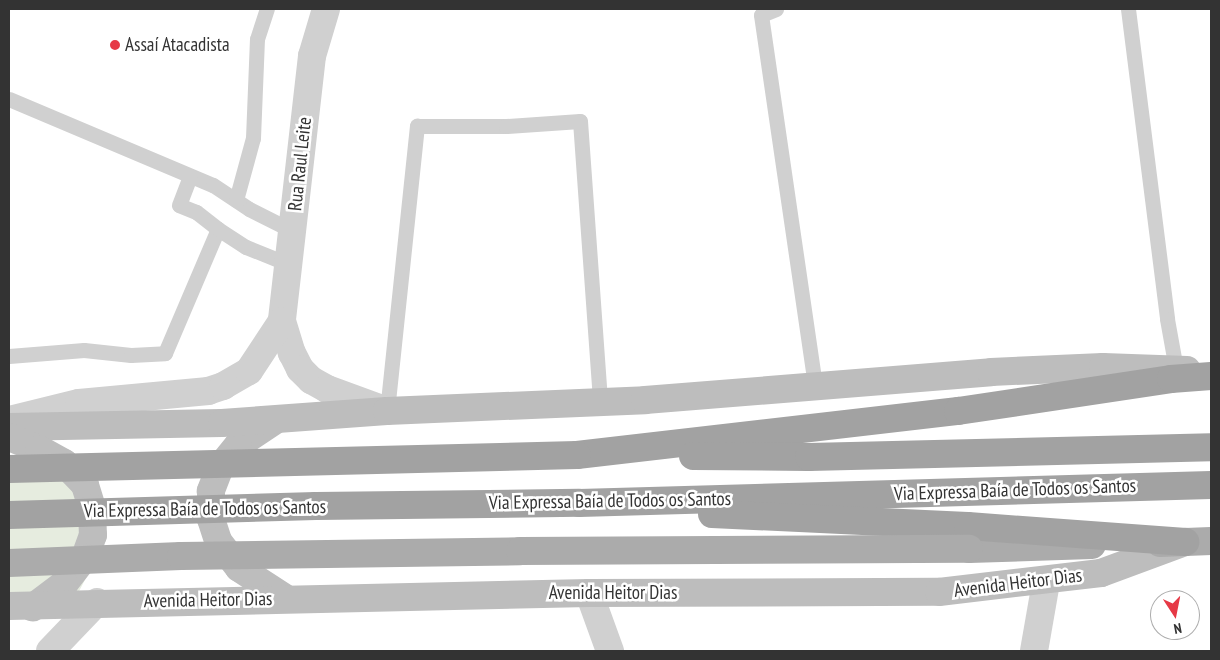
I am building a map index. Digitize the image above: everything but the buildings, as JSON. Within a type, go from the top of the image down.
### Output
[{"type":"highway","points":[[577,455],[958,411],[1171,379],[1211,376]]},
{"type":"highway","name":"Via Expressa Baía de Todos os Santos","points":[[9,469],[577,455],[809,457],[1211,447]]},
{"type":"highway","name":"Via Expressa Baía de Todos os Santos","points":[[9,516],[316,506],[579,503],[1211,485]]},
{"type":"highway","points":[[579,503],[787,520],[968,538]]},
{"type":"main road","points":[[9,427],[276,420],[387,411],[600,402],[1038,370],[1103,367],[1211,371]]},
{"type":"main road","points":[[276,420],[238,445],[220,467],[212,491],[211,519],[218,541],[239,568],[287,599]]},
{"type":"main road","points":[[9,438],[39,449],[64,463],[85,485],[92,508],[93,534],[85,557],[64,584],[38,604],[9,619]]},
{"type":"main road","points":[[9,563],[191,556],[510,551],[968,538],[1198,542]]},
{"type":"main road","name":"Avenida Heitor Dias","points":[[9,606],[97,602],[589,593],[939,592],[1046,582],[1101,573],[1198,542]]},
{"type":"street","name":"Rua Raul Leite","points":[[326,9],[312,56],[282,321],[292,353],[300,370],[311,380],[327,389],[387,411]]},
{"type":"street","name":"Rua Raul Leite","points":[[9,420],[79,403],[208,391],[223,386],[249,371],[282,321]]},
{"type":"street","points":[[1034,651],[1046,582]]},
{"type":"street","points":[[589,593],[610,651]]},
{"type":"street","points":[[50,651],[97,602]]},
{"type":"lane","points":[[236,200],[253,138],[257,38],[266,9]]},
{"type":"lane","points":[[776,9],[760,15],[815,386]]},
{"type":"lane","points":[[1128,9],[1167,319],[1176,369]]},
{"type":"lane","points":[[9,100],[190,176],[293,231]]},
{"type":"lane","points":[[387,411],[417,126],[506,126],[580,121],[600,402]]},
{"type":"lane","points":[[190,176],[179,205],[201,216],[246,246],[288,264]]},
{"type":"lane","points":[[9,356],[84,350],[132,356],[165,353],[218,229]]},
{"type":"shaded area","points":[[9,464],[84,474],[95,561],[69,610],[9,614]]},
{"type":"place","name":"Assaí Atacadista","points":[[115,45]]}]
